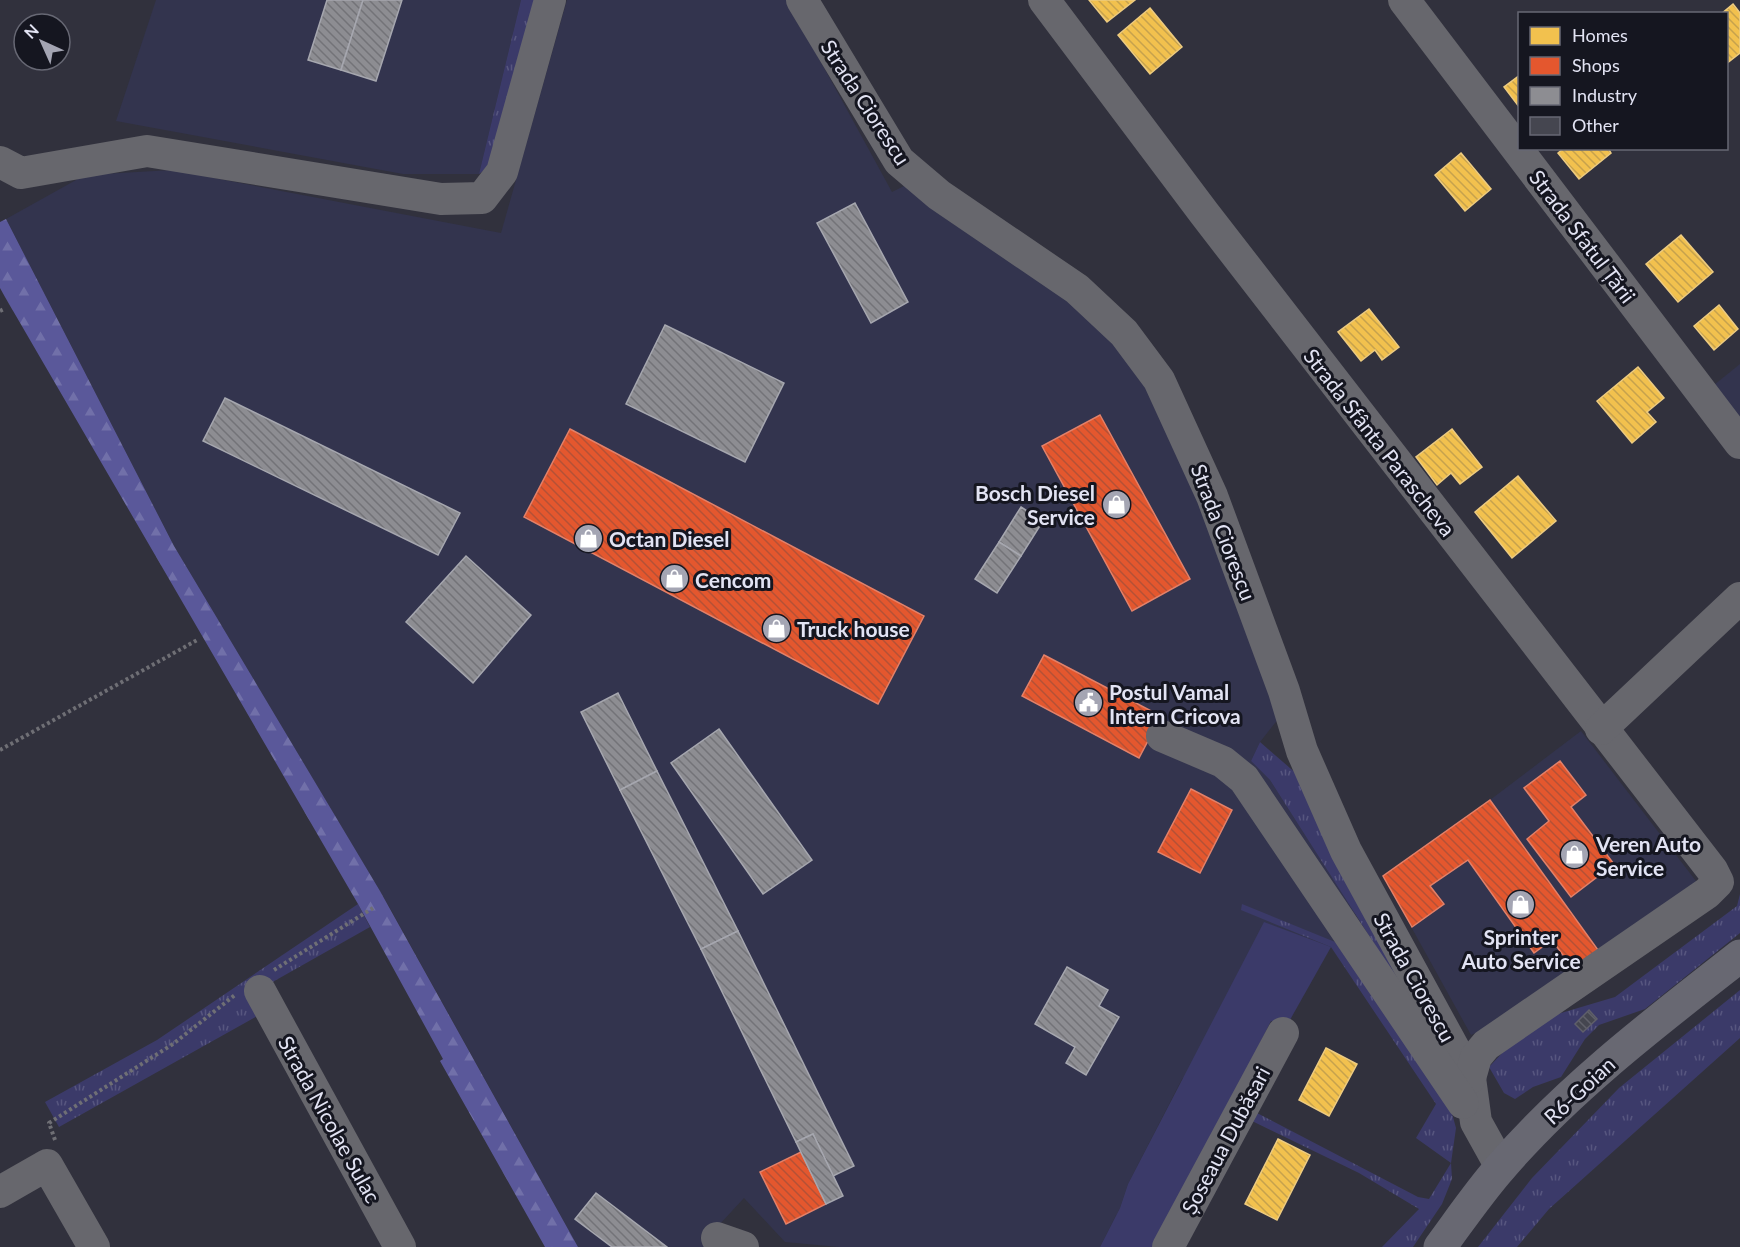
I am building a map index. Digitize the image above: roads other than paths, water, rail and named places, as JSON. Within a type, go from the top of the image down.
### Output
[{"type":"main road","name":"R6-Goian","points":[[1440,1247],[1501,1167],[1564,1102],[1615,1057],[1740,956]]},
{"type":"street","points":[[0,162],[21,173],[147,151],[441,200],[482,198],[502,172],[550,0]]},
{"type":"street","name":"Strada Ciorescu","points":[[802,0],[898,161],[948,202],[1077,289],[1124,333],[1159,380],[1212,496],[1284,691],[1302,751],[1346,851],[1470,1078],[1476,1122],[1501,1167]]},
{"type":"street","name":"Strada Sfânta Parascheva","points":[[1044,0],[1211,222],[1712,870],[1718,882],[1707,893],[1486,1045],[1476,1057],[1470,1078]]},
{"type":"street","name":"Strada Sfatul Țării","points":[[1404,0],[1740,443]]},
{"type":"street","points":[[1601,729],[1740,598]]},
{"type":"street","points":[[1162,736],[1223,762],[1244,779],[1476,1122]]},
{"type":"street","name":"Strada Nicolae Sulac","points":[[254,986],[398,1246]]},
{"type":"street","name":"Șoseaua Dubăsari","points":[[1168,1247],[1283,1033]]},
{"type":"street","points":[[0,1192],[47,1165],[94,1247]]},
{"type":"place","name":"Bosch Diesel Service","points":[[1116,504]]},
{"type":"place","name":"Octan Diesel","points":[[588,538]]},
{"type":"place","name":"Cencom","points":[[674,579]]},
{"type":"place","name":"Truck house","points":[[776,628]]},
{"type":"place","name":"Postul Vamal Intern Cricova","points":[[1088,703]]},
{"type":"place","name":"Veren Auto Service","points":[[1575,855]]},
{"type":"place","name":"Sprinter Auto Service","points":[[1521,905]]}]
